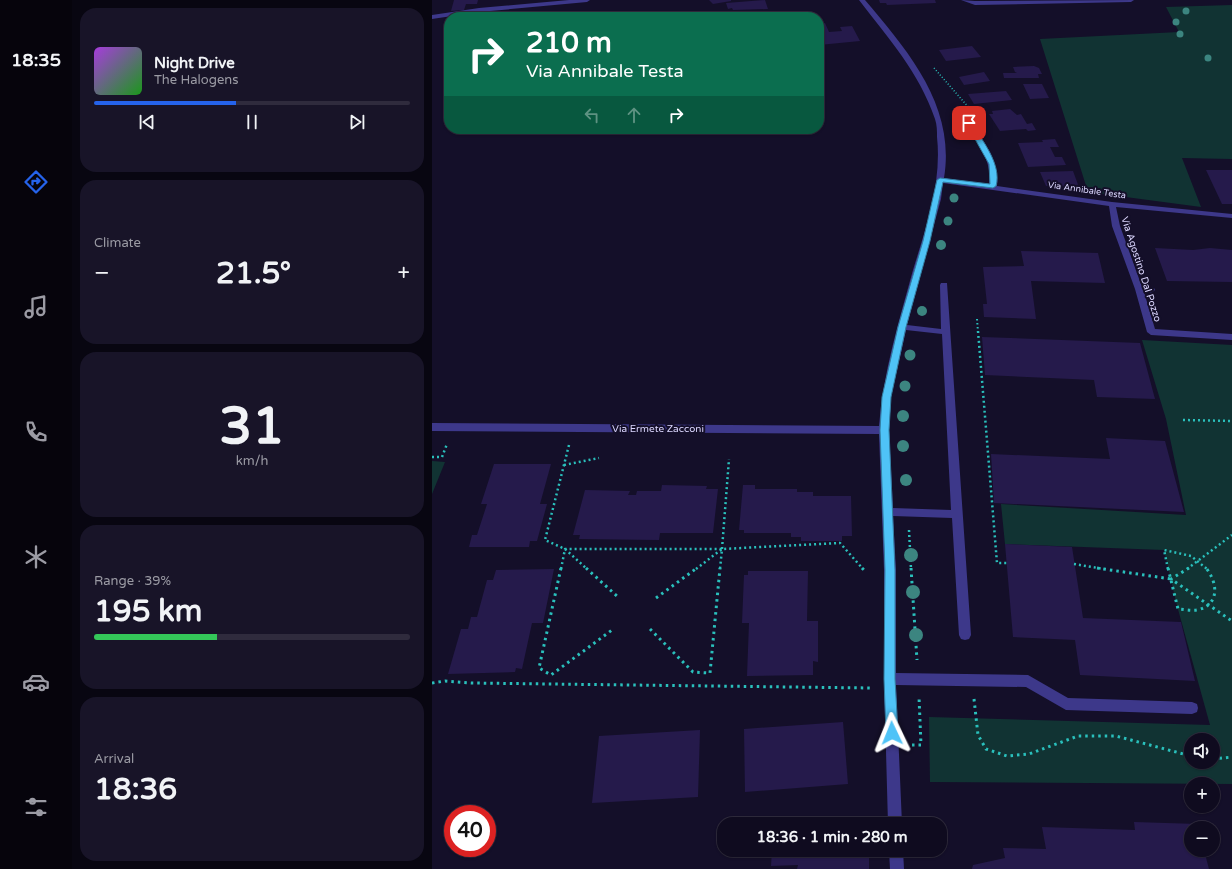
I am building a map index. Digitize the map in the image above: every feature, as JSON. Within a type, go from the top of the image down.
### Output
[{"type":"street","points":[[463,12],[587,0]]},
{"type":"street","points":[[862,0],[904,53],[926,88],[939,121],[943,153],[940,180],[926,241],[902,327],[886,397],[884,430],[890,570],[890,679],[895,817]]},
{"type":"street","points":[[964,0],[976,3],[1131,0]]},
{"type":"street","points":[[432,16],[444,14]]},
{"type":"street","points":[[969,123],[992,164],[994,180],[993,186]]},
{"type":"street","name":"Via Annibale Testa","points":[[940,180],[993,186],[1112,204],[1232,216]]},
{"type":"street","name":"Via Agostino Dal Pozzo","points":[[1112,204],[1116,226],[1139,289],[1151,332],[1232,337]]},
{"type":"street","points":[[944,286],[965,635]]},
{"type":"street","points":[[1139,289],[1151,290]]},
{"type":"street","points":[[902,327],[946,332]]},
{"type":"street","name":"Via Ermete Zacconi","points":[[432,427],[884,430]]},
{"type":"street","points":[[887,512],[957,514]]},
{"type":"street","points":[[890,679],[1028,681],[1066,704],[1192,708]]},
{"type":"street","points":[[896,857],[897,869]]},
{"type":"path","points":[[932,66],[972,112]]},
{"type":"path","points":[[977,319],[997,563],[1007,563]]},
{"type":"path","points":[[1182,420],[1232,421]]},
{"type":"path","points":[[567,453],[545,540],[565,549],[618,597]]},
{"type":"path","points":[[564,465],[599,458]]},
{"type":"path","points":[[650,629],[693,672],[710,673],[729,459]]},
{"type":"path","points":[[909,527],[921,745]]},
{"type":"path","points":[[1171,579],[1232,535]]},
{"type":"path","points":[[565,549],[722,549],[840,543],[864,570]]},
{"type":"path","points":[[565,549],[539,668],[551,675],[612,630]]},
{"type":"path","points":[[656,598],[722,549]]},
{"type":"path","points":[[1164,550],[1181,552],[1199,560],[1207,568],[1215,581],[1216,594],[1209,604],[1198,610],[1178,609],[1171,579],[1164,550]]},
{"type":"path","points":[[1074,564],[1171,579],[1232,621]]},
{"type":"path","points":[[971,680],[978,735],[986,749],[1007,756],[1029,754],[1078,736],[1116,736],[1184,754]]},
{"type":"path","points":[[432,683],[445,681],[471,683],[871,688]]},
{"type":"path","points":[[1220,759],[1232,756]]},
{"type":"green space","points":[[1232,5],[1232,159],[1182,158],[1201,207],[1088,192],[1040,39],[1179,32],[1166,7]]},
{"type":"green space","points":[[1142,340],[1232,345],[1232,784],[1220,784],[1220,777],[1184,777],[1184,784],[930,782],[929,717],[1210,725],[1176,602],[1164,550],[1005,544],[1001,504],[1186,515],[1166,419]]},
{"type":"green space","points":[[432,461],[445,462],[432,494]]},
{"type":"building","points":[[454,0],[478,0],[477,4],[466,4],[464,10],[451,11]]},
{"type":"building","points":[[709,0],[731,0],[731,1],[713,4]]},
{"type":"building","points":[[765,0],[768,9],[733,10],[732,8],[728,9],[726,3]]},
{"type":"building","points":[[879,0],[935,0],[936,3],[887,5],[886,3],[880,3]]},
{"type":"building","points":[[824,23],[829,32],[842,31],[840,27],[852,26],[860,41],[824,45]]},
{"type":"building","points":[[972,46],[981,57],[946,61],[939,50]]},
{"type":"building","points":[[1034,66],[1039,68],[1042,74],[1038,74],[1039,78],[1004,78],[1003,73],[1017,73],[1013,67]]},
{"type":"building","points":[[984,72],[990,81],[964,85],[959,77]]},
{"type":"building","points":[[1023,84],[1042,84],[1049,98],[1030,99]]},
{"type":"building","points":[[1006,91],[1012,100],[974,104],[968,94]]},
{"type":"building","points":[[1010,109],[1017,115],[1021,114],[1027,124],[1032,123],[1036,130],[1028,131],[1026,129],[1000,131],[989,114],[993,114],[992,111]]},
{"type":"building","points":[[1055,139],[1059,147],[1050,147],[1055,157],[1062,157],[1066,165],[1028,167],[1018,143],[1043,142],[1042,140]]},
{"type":"building","points":[[1206,170],[1232,170],[1232,204],[1222,204]]},
{"type":"building","points":[[1073,171],[1080,190],[1063,188],[1062,185],[1046,186],[1040,172]]},
{"type":"building","points":[[1155,248],[1193,250],[1210,248],[1232,250],[1232,282],[1167,281]]},
{"type":"building","points":[[1021,251],[1098,253],[1105,283],[1031,281],[1036,319],[984,317],[983,304],[987,304],[983,267],[1024,266]]},
{"type":"building","points":[[982,337],[1140,343],[1155,399],[1097,397],[1094,380],[985,375]]},
{"type":"building","points":[[1106,438],[1165,441],[1184,512],[994,503],[991,454],[1110,459]]},
{"type":"building","points":[[494,464],[551,464],[540,504],[547,504],[537,541],[530,541],[529,547],[469,547],[472,535],[477,535],[487,504],[481,504]]},
{"type":"building","points":[[662,485],[707,486],[706,489],[718,489],[713,533],[660,533],[659,540],[579,539],[580,535],[573,535],[585,490],[630,491],[628,495],[636,495],[637,491],[661,491]]},
{"type":"building","points":[[743,485],[755,485],[755,489],[797,489],[797,492],[813,492],[813,496],[851,496],[852,536],[842,536],[842,541],[801,541],[801,537],[791,537],[791,533],[744,533],[744,530],[739,530]]},
{"type":"building","points":[[1005,544],[1072,547],[1083,618],[1181,622],[1195,681],[1080,675],[1075,640],[1013,637]]},
{"type":"building","points":[[554,569],[543,623],[532,623],[522,669],[516,668],[515,672],[448,674],[461,629],[468,629],[471,617],[477,617],[487,580],[493,580],[496,570]]},
{"type":"building","points":[[748,571],[808,571],[807,621],[818,621],[818,662],[813,661],[813,675],[747,676],[749,623],[742,623],[744,575],[748,575]]},
{"type":"building","points":[[843,722],[848,784],[745,792],[744,729]]},
{"type":"building","points":[[700,730],[698,797],[592,803],[599,736]]},
{"type":"building","points":[[1134,822],[1184,824],[1184,857],[1206,857],[1209,869],[972,869],[973,865],[1005,858],[1003,848],[1046,849],[1042,827],[1135,830]]},
{"type":"building","points":[[772,857],[869,857],[869,869],[797,869],[798,865],[771,866]]},
{"type":"route","points":[[892,733],[890,679],[890,570],[884,430],[886,397],[902,327],[926,241],[940,180],[993,186],[994,180],[992,164],[969,123]]}]
